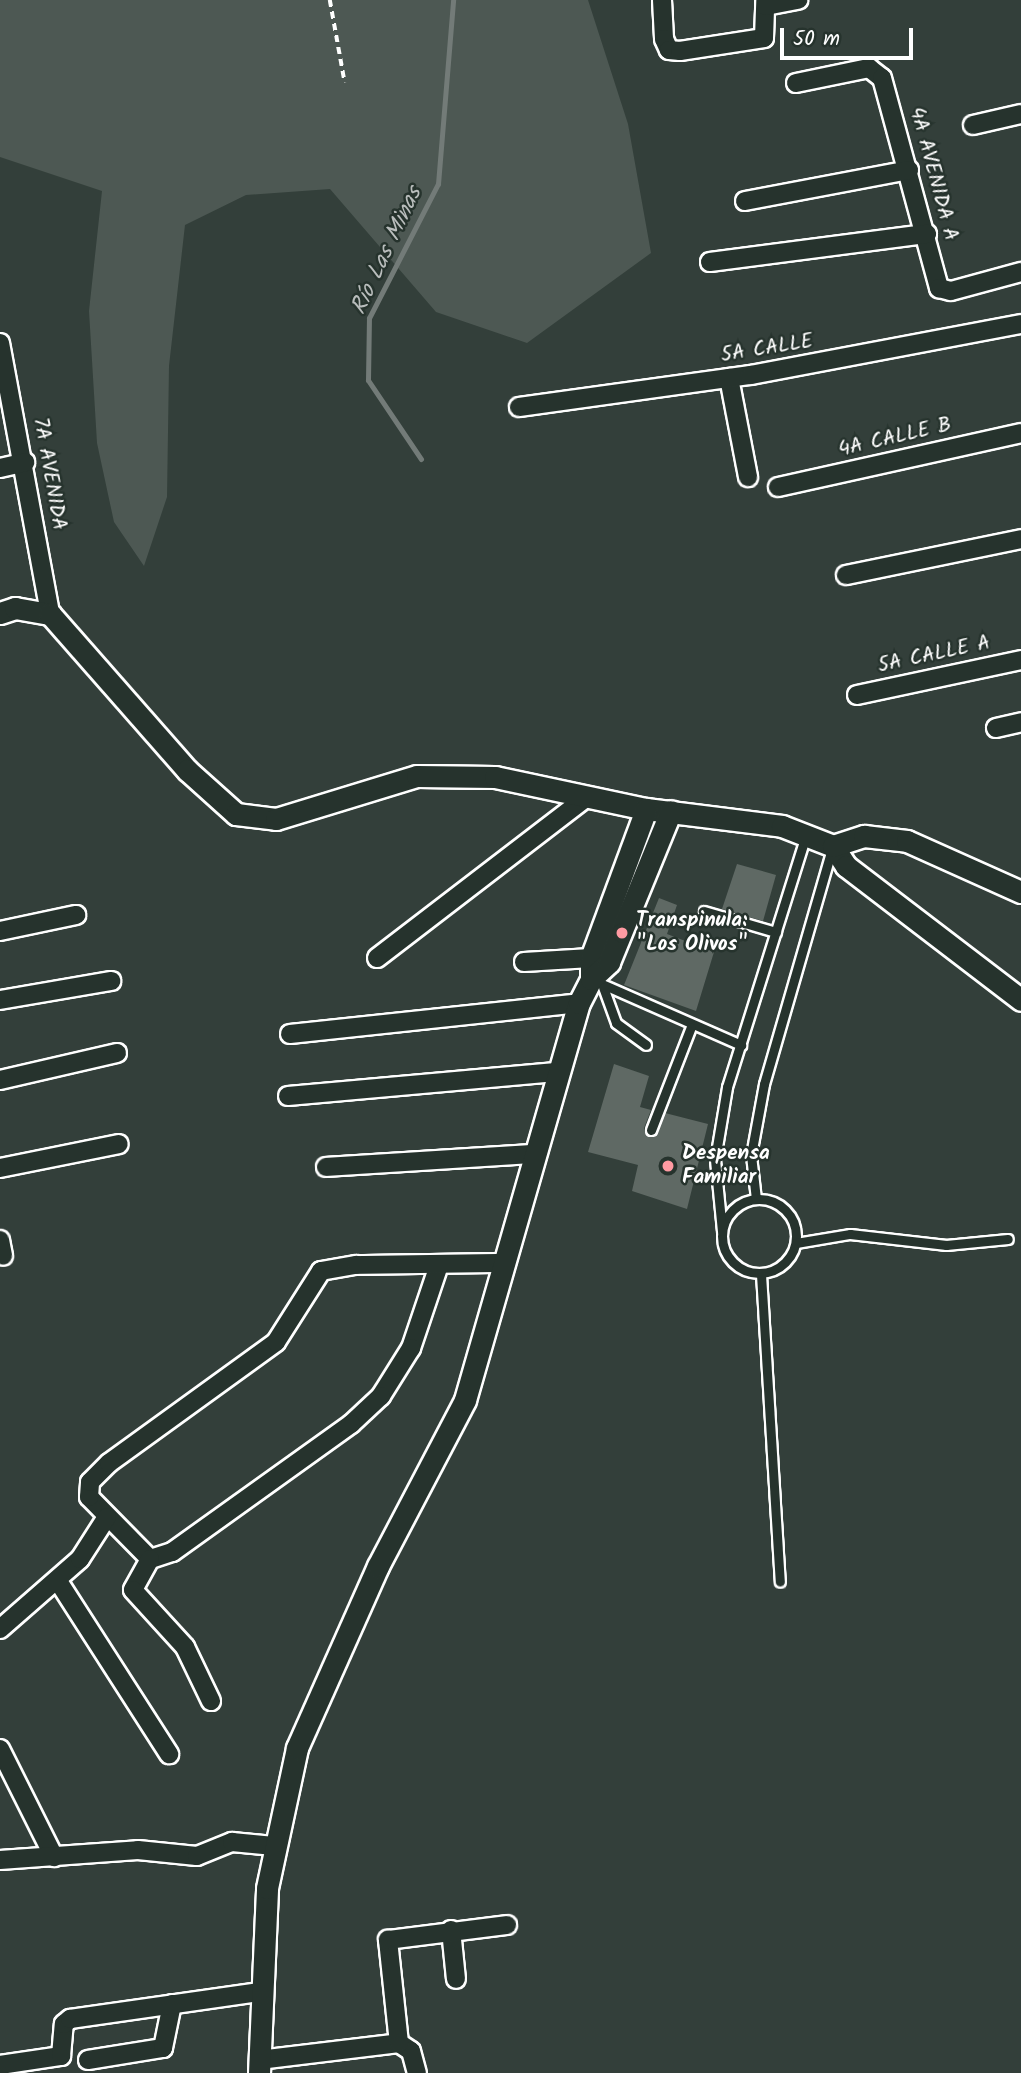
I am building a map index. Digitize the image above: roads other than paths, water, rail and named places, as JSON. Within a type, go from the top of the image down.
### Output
[{"type":"street","points":[[662,0],[664,39],[669,50],[680,51],[764,38],[765,3],[798,0]]},
{"type":"street","name":"4A AVENIDA A","points":[[796,83],[876,70],[909,170],[943,291],[1021,272]]},
{"type":"street","points":[[973,125],[1021,114]]},
{"type":"street","points":[[745,201],[909,170]]},
{"type":"street","points":[[710,261],[927,234]]},
{"type":"street","name":"5A CALLE","points":[[519,408],[729,378],[1021,324]]},
{"type":"street","name":"7A AVENIDA","points":[[0,343],[25,463],[50,614]]},
{"type":"street","points":[[729,378],[748,477]]},
{"type":"street","name":"4A CALLE B","points":[[778,487],[1021,433]]},
{"type":"street","points":[[0,468],[25,463]]},
{"type":"street","points":[[846,575],[1021,539]]},
{"type":"street","points":[[0,613],[15,608],[50,614],[187,770],[236,814],[276,819],[416,776],[495,777],[646,809],[806,834],[833,846],[846,866],[1021,1000]]},
{"type":"street","name":"5A CALLE A","points":[[857,695],[1021,660]]},
{"type":"street","points":[[996,728],[1021,722]]},
{"type":"street","points":[[377,958],[588,796]]},
{"type":"street","points":[[612,801],[632,829],[634,843]]},
{"type":"street","points":[[417,2073],[411,2051],[399,2043],[259,2067],[260,1992],[274,1846],[309,1717],[378,1566],[475,1375],[556,1072],[579,1003],[595,975],[646,809]]},
{"type":"street","points":[[595,975],[609,962],[671,811]]},
{"type":"street","points":[[833,846],[864,836],[907,841],[1021,892]]},
{"type":"street","points":[[0,931],[76,915]]},
{"type":"street","points":[[524,962],[595,975]]},
{"type":"street","points":[[0,1000],[111,981]]},
{"type":"street","points":[[290,1034],[579,1003]]},
{"type":"street","points":[[0,1080],[117,1054]]},
{"type":"street","points":[[288,1096],[556,1072]]},
{"type":"street","points":[[0,1168],[119,1144]]},
{"type":"street","points":[[326,1167],[535,1154]]},
{"type":"street","points":[[150,1559],[107,1517],[87,1493],[95,1475],[276,1342],[318,1273],[356,1265],[504,1264]]},
{"type":"street","points":[[211,1701],[185,1647],[133,1590],[150,1559],[172,1552],[368,1410],[411,1348],[439,1265]]},
{"type":"street","points":[[0,1629],[80,1559],[107,1517]]},
{"type":"street","points":[[58,1581],[169,1754]]},
{"type":"street","points":[[0,1749],[54,1857]]},
{"type":"street","points":[[0,1860],[138,1850],[197,1856],[229,1843],[274,1846]]},
{"type":"street","points":[[399,2043],[386,1943],[395,1936],[507,1925]]},
{"type":"street","points":[[450,1930],[456,1979]]},
{"type":"street","points":[[0,2066],[61,2056],[64,2024],[70,2019],[260,1992]]},
{"type":"street","points":[[88,2060],[163,2048],[172,2004]]},
{"type":"lane","points":[[722,1231],[730,1212],[756,1199],[788,1212],[796,1243],[780,1268],[761,1274],[731,1262],[722,1231],[715,1159],[741,1045],[806,834]]},
{"type":"lane","points":[[756,1199],[751,1155],[764,1084],[833,846]]},
{"type":"lane","points":[[704,911],[776,932]]},
{"type":"lane","points":[[595,975],[691,1027],[741,1045]]},
{"type":"lane","points":[[595,975],[616,1023],[646,1045]]},
{"type":"lane","points":[[650,1130],[691,1027]]},
{"type":"lane","points":[[796,1243],[850,1234],[946,1245],[1008,1239]]},
{"type":"lane","points":[[761,1274],[780,1581]]},
{"type":"waterway","name":"Río Las Minas","points":[[421,459],[368,380],[369,318],[438,184],[453,0]]},
{"type":"place","name":"Transpinula: \"Los Olivos\"","points":[[622,933]]},
{"type":"place","name":"Despensa Familiar","points":[[668,1166]]}]
